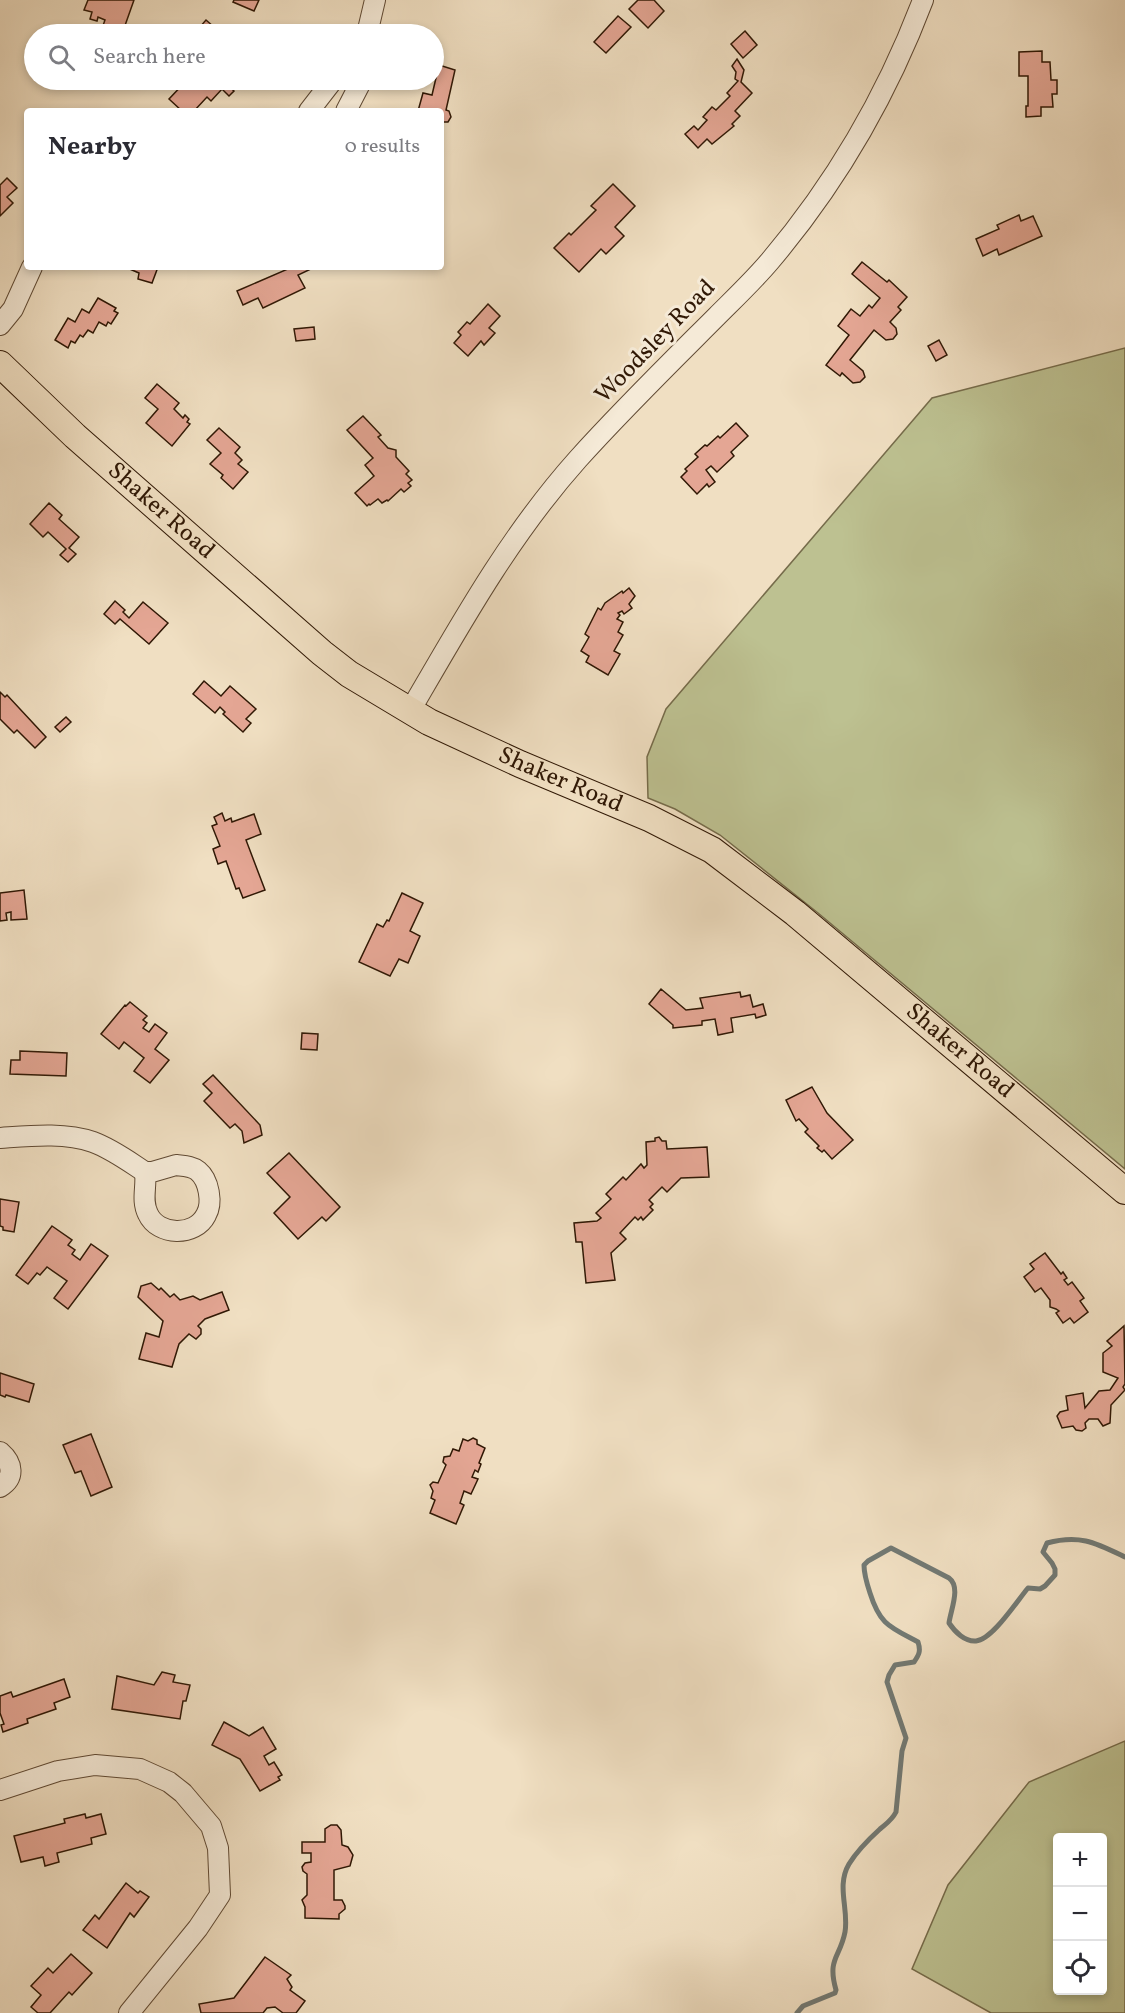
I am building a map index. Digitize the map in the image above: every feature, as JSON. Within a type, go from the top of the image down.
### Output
[{"type":"main road","name":"Shaker Road","points":[[0,364],[75,436],[322,654],[349,674],[410,711],[520,764],[649,818],[698,842],[728,861],[795,913],[1125,1191]]},
{"type":"street","points":[[369,24],[375,0]]},
{"type":"street","name":"Woodsley Road","points":[[410,711],[486,581],[537,508],[578,459],[769,263],[816,204],[843,163],[894,70],[923,0]]},
{"type":"street","points":[[311,108],[325,90]]},
{"type":"street","points":[[348,108],[357,90]]},
{"type":"street","points":[[0,325],[13,309],[31,270]]},
{"type":"street","points":[[0,1138],[46,1136],[87,1140],[107,1148],[145,1172]]},
{"type":"street","points":[[0,1452],[9,1462],[11,1471],[8,1480],[0,1487]]},
{"type":"street","points":[[0,1790],[41,1775],[86,1767],[113,1765],[140,1769],[161,1777],[183,1793],[210,1826],[218,1848],[220,1895],[198,1928],[129,2013]]},
{"type":"green space","points":[[1125,348],[1125,1169],[818,913],[720,835],[675,809],[648,798],[647,757],[666,709],[932,398]]},
{"type":"green space","points":[[1125,1741],[1125,2013],[991,2013],[912,1969],[948,1885],[1029,1782]]},
{"type":"building","points":[[88,0],[134,0],[126,24],[104,24],[105,20],[98,17],[97,21],[90,19],[92,12],[84,10]]},
{"type":"building","points":[[234,0],[259,0],[254,11],[233,2]]},
{"type":"building","points":[[638,0],[654,0],[664,11],[648,28],[629,9]]},
{"type":"building","points":[[618,16],[631,27],[606,53],[594,42]]},
{"type":"building","points":[[745,31],[757,45],[743,58],[731,44]]},
{"type":"building","points":[[1042,51],[1042,62],[1050,62],[1051,80],[1057,80],[1057,94],[1052,94],[1053,107],[1041,107],[1041,116],[1026,117],[1028,76],[1019,76],[1019,52]]},
{"type":"building","points":[[737,59],[744,70],[741,82],[752,93],[735,111],[740,116],[732,124],[734,126],[712,144],[707,139],[698,148],[685,134],[694,126],[698,130],[707,120],[703,117],[712,107],[716,110],[730,96],[727,93],[738,81],[735,79],[736,72],[732,66]]},
{"type":"building","points":[[444,67],[455,70],[446,110],[449,111],[451,117],[448,122],[444,122],[444,108],[419,108],[423,93],[432,95],[433,90],[444,90]]},
{"type":"building","points":[[178,90],[221,90],[211,101],[207,97],[197,108],[179,108],[169,99]]},
{"type":"building","points":[[223,90],[234,91],[229,96]]},
{"type":"building","points":[[7,178],[17,188],[7,197],[13,203],[0,216],[0,185]]},
{"type":"building","points":[[613,184],[635,206],[615,227],[624,236],[606,254],[601,249],[579,272],[554,248],[596,210],[591,206]]},
{"type":"building","points":[[1019,215],[1021,221],[1033,216],[1042,236],[999,255],[997,249],[983,256],[976,239],[999,229],[997,225]]},
{"type":"building","points":[[862,262],[887,282],[889,280],[907,297],[898,307],[901,310],[890,322],[896,328],[897,334],[893,339],[886,340],[874,330],[850,360],[863,371],[865,377],[860,382],[853,383],[842,373],[840,376],[826,365],[849,335],[838,326],[851,309],[860,316],[869,305],[872,308],[880,298],[852,274]]},
{"type":"building","points":[[132,270],[157,270],[152,283],[138,279],[139,273]]},
{"type":"building","points":[[286,270],[309,270],[298,275],[305,288],[263,308],[258,298],[243,305],[237,291]]},
{"type":"building","points":[[98,298],[116,308],[114,311],[118,313],[111,324],[108,322],[106,326],[99,322],[93,333],[88,330],[83,337],[80,335],[75,343],[71,341],[68,348],[55,340],[68,318],[75,322],[82,309],[89,313]]},
{"type":"building","points":[[488,304],[500,316],[489,328],[495,333],[484,345],[481,341],[468,356],[454,343],[461,335],[458,332],[467,322],[470,324]]},
{"type":"building","points":[[314,327],[315,339],[296,341],[294,329]]},
{"type":"building","points":[[939,340],[947,355],[936,361],[928,346]]},
{"type":"building","points":[[157,384],[179,403],[174,409],[183,418],[185,415],[189,419],[187,422],[190,424],[172,446],[146,423],[158,409],[145,398]]},
{"type":"building","points":[[363,416],[381,435],[378,437],[388,448],[396,450],[396,457],[409,471],[406,474],[412,480],[408,483],[411,486],[404,492],[401,489],[388,501],[382,503],[378,499],[367,506],[355,493],[374,476],[365,465],[373,458],[347,430]]},
{"type":"building","points":[[736,423],[748,436],[731,452],[734,456],[717,472],[711,466],[706,470],[715,482],[709,487],[707,484],[697,494],[681,477],[687,471],[685,469],[698,457],[695,454],[718,436],[720,438]]},
{"type":"building","points":[[219,428],[240,447],[235,453],[242,460],[238,464],[248,472],[233,489],[221,478],[223,475],[210,464],[221,453],[207,440]]},
{"type":"building","points":[[49,503],[62,515],[59,519],[79,537],[69,548],[76,554],[68,562],[60,555],[66,549],[48,532],[43,537],[30,524]]},
{"type":"building","points":[[629,588],[635,596],[629,604],[632,608],[624,614],[622,611],[618,613],[620,615],[617,619],[623,622],[618,632],[623,635],[614,651],[620,654],[608,675],[586,662],[589,656],[581,651],[589,637],[585,634],[598,608],[601,610],[605,603]]},
{"type":"building","points":[[115,601],[125,610],[123,612],[129,618],[143,602],[168,623],[149,644],[120,619],[115,624],[104,614]]},
{"type":"building","points":[[204,681],[221,696],[230,686],[256,709],[246,719],[251,723],[243,732],[223,714],[225,712],[220,707],[215,713],[193,694]]},
{"type":"building","points":[[0,692],[5,697],[7,695],[46,737],[35,748],[17,730],[14,733],[0,719]]},
{"type":"building","points":[[66,717],[71,722],[60,732],[55,727]]},
{"type":"building","points":[[222,813],[225,821],[231,818],[232,822],[254,814],[261,834],[246,840],[265,890],[243,898],[239,888],[236,889],[226,861],[218,864],[213,849],[220,846],[212,826],[217,824],[214,817]]},
{"type":"building","points":[[24,890],[27,919],[11,920],[11,912],[6,913],[7,920],[0,921],[0,893]]},
{"type":"building","points":[[402,893],[423,903],[410,931],[420,936],[408,963],[399,959],[390,976],[359,962],[377,924],[383,927],[387,920],[389,921]]},
{"type":"building","points":[[661,989],[686,1010],[703,1008],[700,998],[740,992],[741,997],[750,995],[753,1007],[763,1004],[766,1015],[756,1018],[755,1014],[731,1018],[733,1032],[718,1035],[715,1019],[702,1021],[702,1025],[673,1028],[673,1025],[649,1004]]},
{"type":"building","points":[[130,1002],[147,1016],[143,1020],[147,1023],[143,1028],[149,1032],[155,1024],[167,1033],[155,1049],[169,1060],[150,1083],[134,1071],[144,1058],[124,1042],[119,1049],[101,1034]]},
{"type":"building","points":[[302,1033],[318,1034],[317,1050],[301,1049]]},
{"type":"building","points":[[20,1051],[67,1053],[66,1076],[10,1074],[11,1060],[20,1060]]},
{"type":"building","points":[[213,1075],[260,1125],[262,1135],[244,1143],[242,1131],[235,1124],[230,1128],[204,1101],[212,1093],[203,1084]]},
{"type":"building","points":[[812,1087],[827,1113],[853,1140],[832,1159],[824,1150],[822,1152],[817,1148],[819,1146],[805,1132],[808,1129],[799,1119],[796,1121],[786,1100]]},
{"type":"building","points":[[659,1137],[662,1141],[666,1141],[667,1149],[707,1147],[709,1177],[681,1178],[667,1192],[662,1187],[649,1200],[653,1204],[650,1207],[653,1210],[643,1220],[641,1217],[638,1220],[635,1217],[620,1233],[626,1239],[611,1253],[615,1280],[586,1283],[582,1242],[576,1242],[574,1223],[597,1221],[601,1218],[596,1213],[611,1199],[606,1194],[623,1177],[626,1180],[641,1164],[644,1168],[647,1165],[646,1142],[655,1141],[655,1138]]},
{"type":"building","points":[[289,1153],[340,1207],[326,1221],[322,1217],[298,1239],[274,1213],[290,1197],[267,1173]]},
{"type":"building","points":[[0,1199],[19,1202],[14,1232],[3,1230],[0,1226]]},
{"type":"building","points":[[52,1226],[72,1240],[68,1245],[75,1250],[72,1254],[80,1260],[91,1244],[108,1256],[68,1309],[54,1298],[67,1281],[47,1267],[40,1275],[37,1273],[28,1284],[16,1275]]},
{"type":"building","points":[[1045,1253],[1061,1274],[1063,1272],[1067,1278],[1064,1280],[1068,1285],[1072,1282],[1084,1298],[1080,1301],[1088,1312],[1074,1323],[1070,1318],[1063,1323],[1056,1313],[1059,1311],[1050,1307],[1050,1300],[1041,1288],[1035,1292],[1024,1277],[1034,1269],[1030,1264]]},
{"type":"building","points":[[151,1283],[159,1290],[161,1288],[170,1297],[174,1294],[180,1300],[193,1296],[200,1300],[222,1292],[229,1310],[205,1319],[198,1326],[201,1334],[196,1339],[189,1334],[179,1344],[172,1367],[139,1359],[146,1333],[159,1337],[163,1321],[138,1297],[141,1286]]},
{"type":"building","points":[[1124,1326],[1125,1384],[1123,1387],[1125,1390],[1111,1405],[1110,1423],[1103,1426],[1098,1419],[1089,1419],[1085,1423],[1086,1428],[1082,1431],[1076,1430],[1073,1426],[1062,1428],[1057,1416],[1060,1412],[1068,1410],[1066,1396],[1083,1393],[1085,1408],[1099,1391],[1110,1390],[1118,1378],[1103,1372],[1103,1353],[1112,1346],[1107,1341]]},
{"type":"building","points":[[0,1373],[34,1384],[29,1402],[0,1395]]},
{"type":"building","points":[[91,1434],[112,1487],[91,1496],[81,1471],[75,1473],[63,1445]]},
{"type":"building","points":[[473,1438],[477,1440],[477,1444],[485,1448],[478,1472],[475,1470],[472,1477],[478,1479],[471,1494],[464,1491],[460,1503],[464,1505],[456,1524],[430,1513],[435,1500],[431,1498],[433,1491],[430,1485],[433,1482],[438,1483],[446,1465],[443,1462],[444,1457],[450,1456],[453,1449],[459,1451],[463,1439],[468,1441]]},
{"type":"building","points":[[162,1672],[175,1675],[173,1682],[190,1685],[186,1701],[183,1701],[180,1719],[112,1709],[117,1676],[154,1685]]},
{"type":"building","points":[[64,1679],[70,1697],[54,1703],[56,1709],[27,1719],[28,1723],[3,1732],[0,1696],[11,1692],[13,1697]]},
{"type":"building","points":[[224,1722],[249,1736],[263,1727],[276,1749],[264,1756],[269,1765],[274,1762],[282,1775],[278,1777],[280,1780],[260,1791],[240,1759],[212,1745]]},
{"type":"building","points":[[85,1814],[86,1818],[101,1814],[106,1834],[91,1838],[92,1844],[57,1853],[59,1862],[45,1866],[43,1857],[21,1862],[14,1836],[65,1823],[64,1819]]},
{"type":"building","points":[[331,1825],[337,1825],[341,1830],[342,1845],[348,1847],[353,1855],[350,1866],[334,1870],[334,1900],[342,1900],[345,1909],[339,1914],[339,1919],[305,1918],[305,1907],[302,1900],[307,1895],[307,1874],[302,1867],[305,1863],[311,1862],[311,1853],[302,1853],[302,1842],[325,1842],[325,1829]]},
{"type":"building","points":[[126,1883],[138,1893],[140,1891],[149,1897],[134,1917],[130,1913],[107,1948],[83,1930],[95,1915],[99,1919]]},
{"type":"building","points":[[71,1954],[92,1973],[72,1995],[69,1992],[50,2013],[38,2013],[31,2007],[41,1995],[31,1986],[48,1968],[53,1973]]},
{"type":"building","points":[[265,1957],[291,1975],[287,1979],[292,1987],[290,1990],[305,2001],[296,2013],[283,2013],[275,2007],[267,2008],[263,2013],[201,2013],[199,2004],[234,1998]]},
{"type":"waterway","points":[[797,2013],[803,2006],[835,1993],[834,1964],[843,1941],[846,1923],[843,1889],[845,1872],[859,1850],[896,1812],[902,1751],[906,1738],[887,1682],[895,1665],[914,1662],[919,1648],[918,1642],[882,1619],[874,1604],[864,1565],[891,1548],[949,1578],[953,1582],[955,1593],[949,1623],[961,1636],[976,1641],[997,1627],[1028,1588],[1040,1589],[1055,1575],[1052,1563],[1043,1552],[1047,1543],[1069,1539],[1088,1541],[1125,1557]]}]
